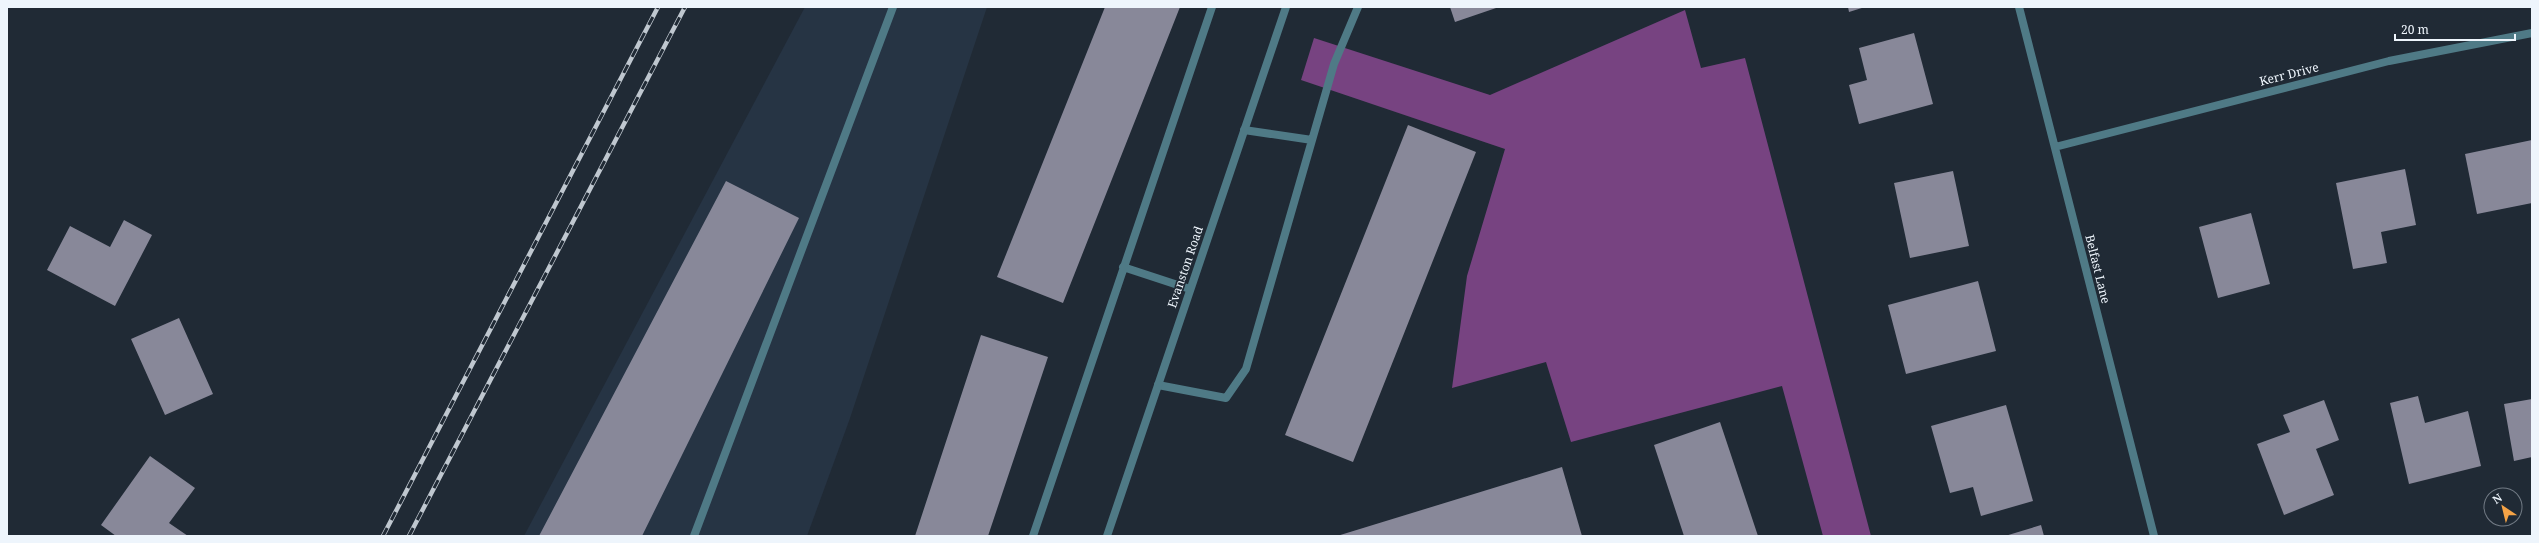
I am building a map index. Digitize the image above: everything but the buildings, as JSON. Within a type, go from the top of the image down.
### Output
[{"type":"street","points":[[694,536],[893,7]]},
{"type":"street","points":[[1033,536],[1212,7]]},
{"type":"street","name":"Evanston Road","points":[[1108,536],[1286,7]]},
{"type":"street","points":[[1158,385],[1226,398],[1246,369],[1334,64],[1358,7]]},
{"type":"street","name":"Belfast Lane","points":[[2019,7],[2154,536]]},
{"type":"street","name":"Kerr Drive","points":[[2055,147],[2388,61],[2532,33]]},
{"type":"street","points":[[1244,130],[1312,140]]},
{"type":"street","points":[[1123,268],[1190,289]]},
{"type":"shaded area","points":[[805,7],[987,7],[849,421],[807,536],[524,536]]},
{"type":"shaded area","points":[[1685,10],[1701,68],[1745,58],[1871,536],[1823,536],[1782,386],[1571,442],[1546,362],[1452,388],[1467,276],[1505,149],[1301,80],[1314,38],[1490,95]]},
{"type":"railway","points":[[383,536],[658,7]]},
{"type":"railway","points":[[409,536],[685,7]]}]
